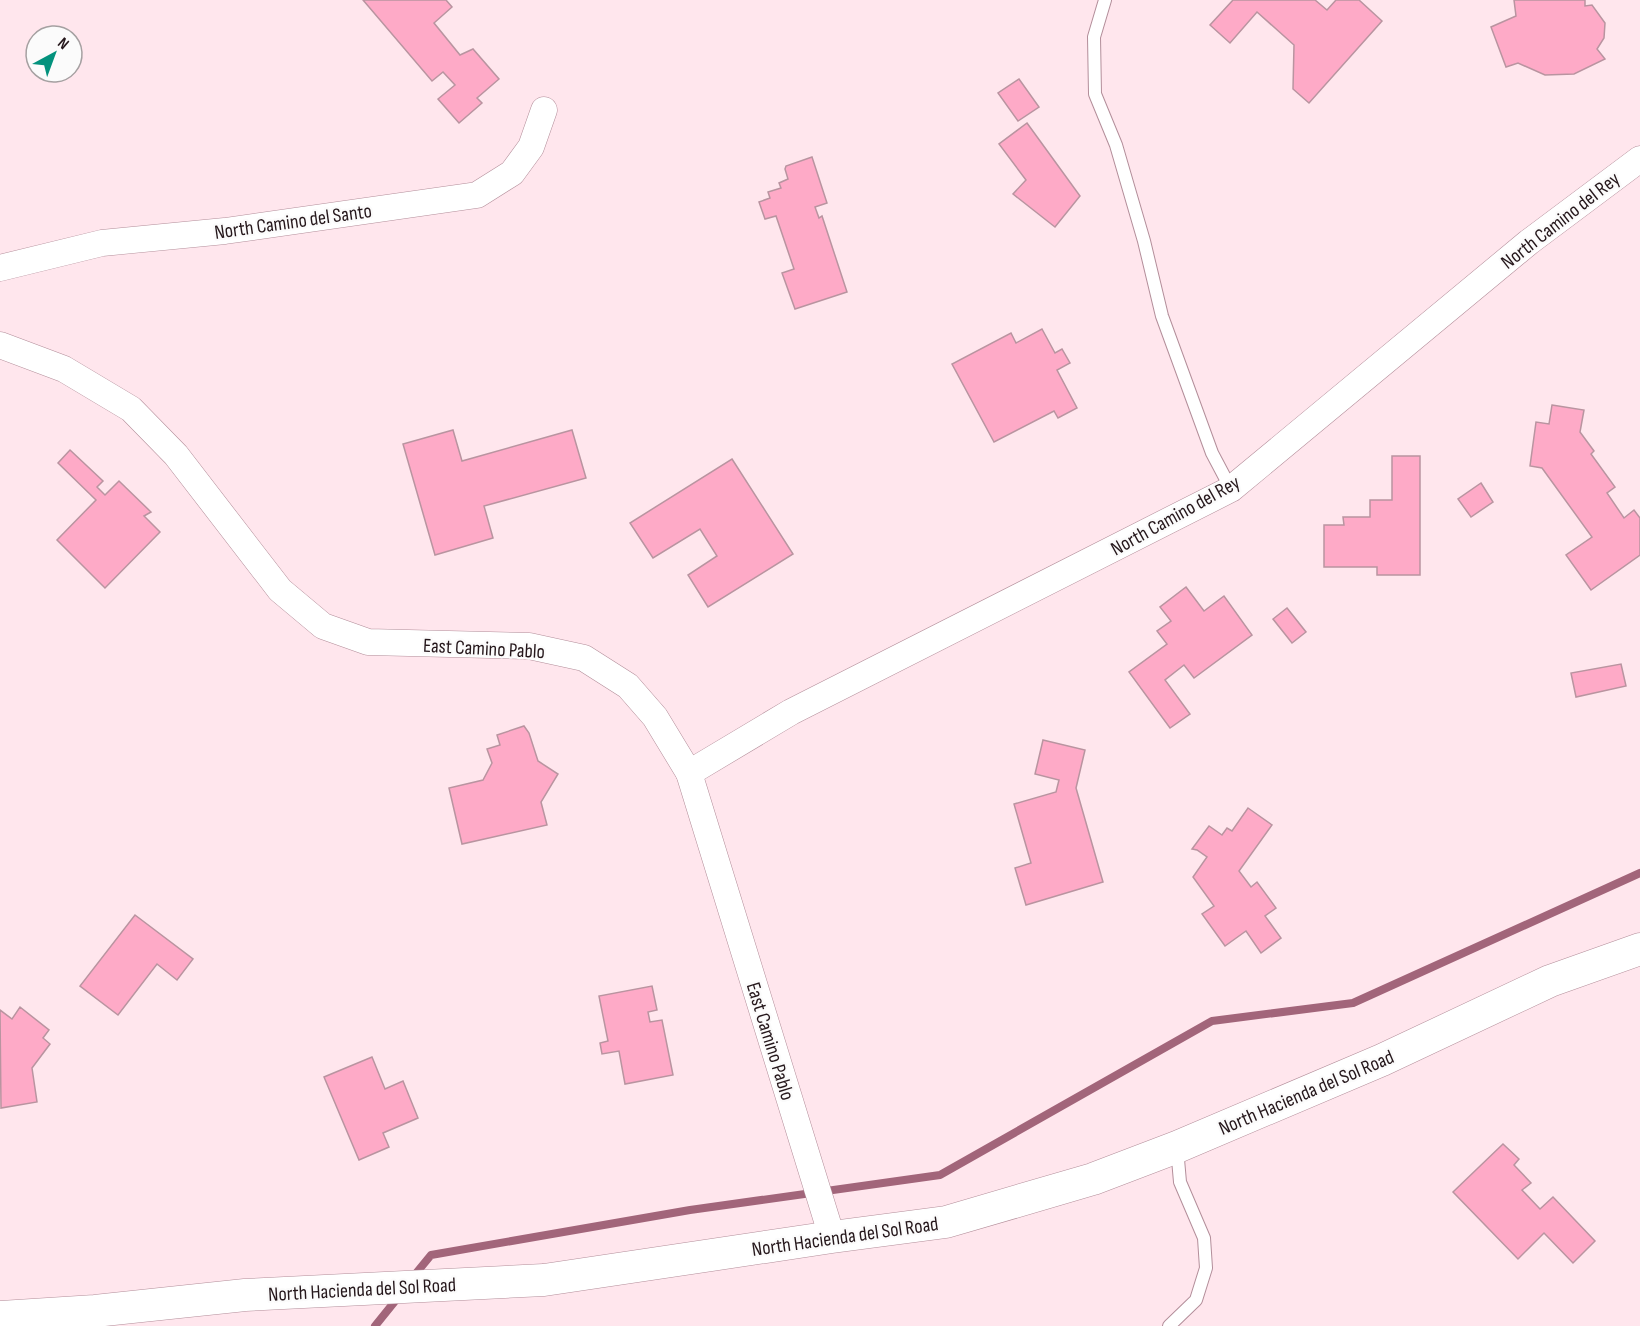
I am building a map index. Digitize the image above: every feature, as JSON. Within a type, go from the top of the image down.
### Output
[{"type":"street","name":"North Camino del Santo","points":[[0,268],[102,243],[225,231],[477,195],[512,173],[531,147],[544,110]]},
{"type":"street","name":"North Camino del Rey","points":[[689,773],[790,712],[1231,489],[1529,242],[1640,159]]},
{"type":"street","name":"East Camino Pablo","points":[[0,345],[64,369],[131,409],[176,455],[280,590],[323,626],[368,642],[529,646],[584,658],[628,686],[655,717],[689,773],[832,1237]]},
{"type":"street","name":"North Hacienda del Sol Road","points":[[0,1317],[95,1311],[245,1295],[544,1280],[946,1222],[1093,1179],[1177,1147],[1382,1060],[1550,981],[1640,949]]},
{"type":"lane","points":[[1106,0],[1094,37],[1095,94],[1116,145],[1144,241],[1162,316],[1212,453],[1231,489]]},
{"type":"lane","points":[[1169,1326],[1196,1300],[1206,1268],[1204,1238],[1180,1182],[1177,1147]]},
{"type":"building","points":[[363,0],[446,0],[452,7],[434,23],[460,55],[473,49],[499,79],[477,98],[482,103],[459,123],[438,99],[455,85],[443,72],[432,81]]},
{"type":"building","points":[[1233,0],[1315,0],[1327,10],[1336,0],[1359,0],[1382,21],[1309,103],[1293,89],[1294,45],[1257,12],[1230,43],[1210,25]]},
{"type":"building","points":[[1514,0],[1585,0],[1585,6],[1592,5],[1605,23],[1604,38],[1597,49],[1605,59],[1574,74],[1545,75],[1518,63],[1506,67],[1491,27],[1516,16]]},
{"type":"building","points":[[1019,79],[1039,107],[1018,121],[998,93]]},
{"type":"building","points":[[1027,123],[1080,196],[1055,227],[1013,194],[1026,180],[999,144]]},
{"type":"building","points":[[812,157],[827,203],[815,207],[819,218],[822,216],[847,292],[795,309],[782,273],[794,269],[776,216],[765,219],[759,202],[770,198],[768,192],[781,188],[779,183],[788,179],[786,166]]},
{"type":"building","points":[[1042,329],[1055,353],[1062,349],[1070,363],[1057,370],[1077,408],[1058,418],[1054,411],[994,442],[952,364],[1011,333],[1016,343]]},
{"type":"building","points":[[1552,405],[1584,410],[1580,432],[1594,451],[1591,454],[1615,487],[1607,493],[1624,518],[1634,510],[1640,518],[1640,555],[1591,590],[1566,555],[1592,537],[1542,468],[1530,466],[1536,422],[1549,424]]},
{"type":"building","points":[[453,430],[462,461],[572,430],[586,478],[484,506],[493,538],[435,555],[403,444]]},
{"type":"building","points":[[70,450],[103,481],[97,487],[105,495],[119,481],[151,512],[144,516],[160,532],[105,588],[57,540],[96,500],[58,463]]},
{"type":"building","points":[[1392,456],[1420,456],[1420,575],[1377,575],[1377,567],[1324,567],[1324,525],[1344,525],[1343,517],[1370,517],[1370,500],[1392,500]]},
{"type":"building","points":[[732,459],[793,554],[708,607],[688,575],[717,556],[700,529],[653,558],[630,523]]},
{"type":"building","points":[[1481,483],[1493,502],[1471,517],[1458,499]]},
{"type":"building","points":[[1186,587],[1204,611],[1224,596],[1252,635],[1194,678],[1184,665],[1165,680],[1190,714],[1170,728],[1129,672],[1167,644],[1157,631],[1171,621],[1160,607]]},
{"type":"building","points":[[1287,608],[1306,632],[1292,643],[1273,619]]},
{"type":"building","points":[[1621,664],[1626,686],[1576,697],[1571,673]]},
{"type":"building","points":[[524,726],[529,733],[538,761],[558,774],[541,802],[547,825],[462,844],[449,788],[483,780],[492,763],[487,749],[500,745],[497,735]]},
{"type":"building","points":[[1043,740],[1085,750],[1076,788],[1103,882],[1026,905],[1015,868],[1031,863],[1014,804],[1056,792],[1059,780],[1035,774]]},
{"type":"building","points":[[1248,808],[1272,825],[1239,871],[1251,887],[1257,882],[1276,908],[1265,916],[1281,938],[1261,953],[1246,931],[1225,946],[1202,914],[1214,906],[1193,877],[1207,857],[1192,849],[1209,826],[1222,835],[1227,828],[1232,831]]},
{"type":"building","points":[[135,915],[193,959],[177,980],[157,964],[118,1015],[80,986]]},
{"type":"building","points":[[652,986],[657,1010],[648,1012],[650,1022],[662,1020],[673,1075],[625,1084],[619,1051],[602,1054],[600,1043],[608,1041],[599,996]]},
{"type":"building","points":[[20,1007],[49,1030],[43,1038],[50,1044],[32,1068],[37,1102],[1,1108],[0,1010],[12,1019]]},
{"type":"building","points":[[372,1057],[385,1089],[403,1081],[418,1118],[383,1133],[389,1147],[359,1160],[324,1077]]},
{"type":"building","points":[[1503,1144],[1519,1159],[1514,1165],[1531,1183],[1522,1190],[1540,1209],[1553,1197],[1595,1241],[1573,1263],[1544,1233],[1518,1259],[1453,1192]]},
{"type":"waterway","points":[[413,1277],[431,1255],[690,1210],[940,1175],[1212,1021],[1353,1003],[1640,873]]},
{"type":"waterway","points":[[375,1326],[400,1295]]}]
